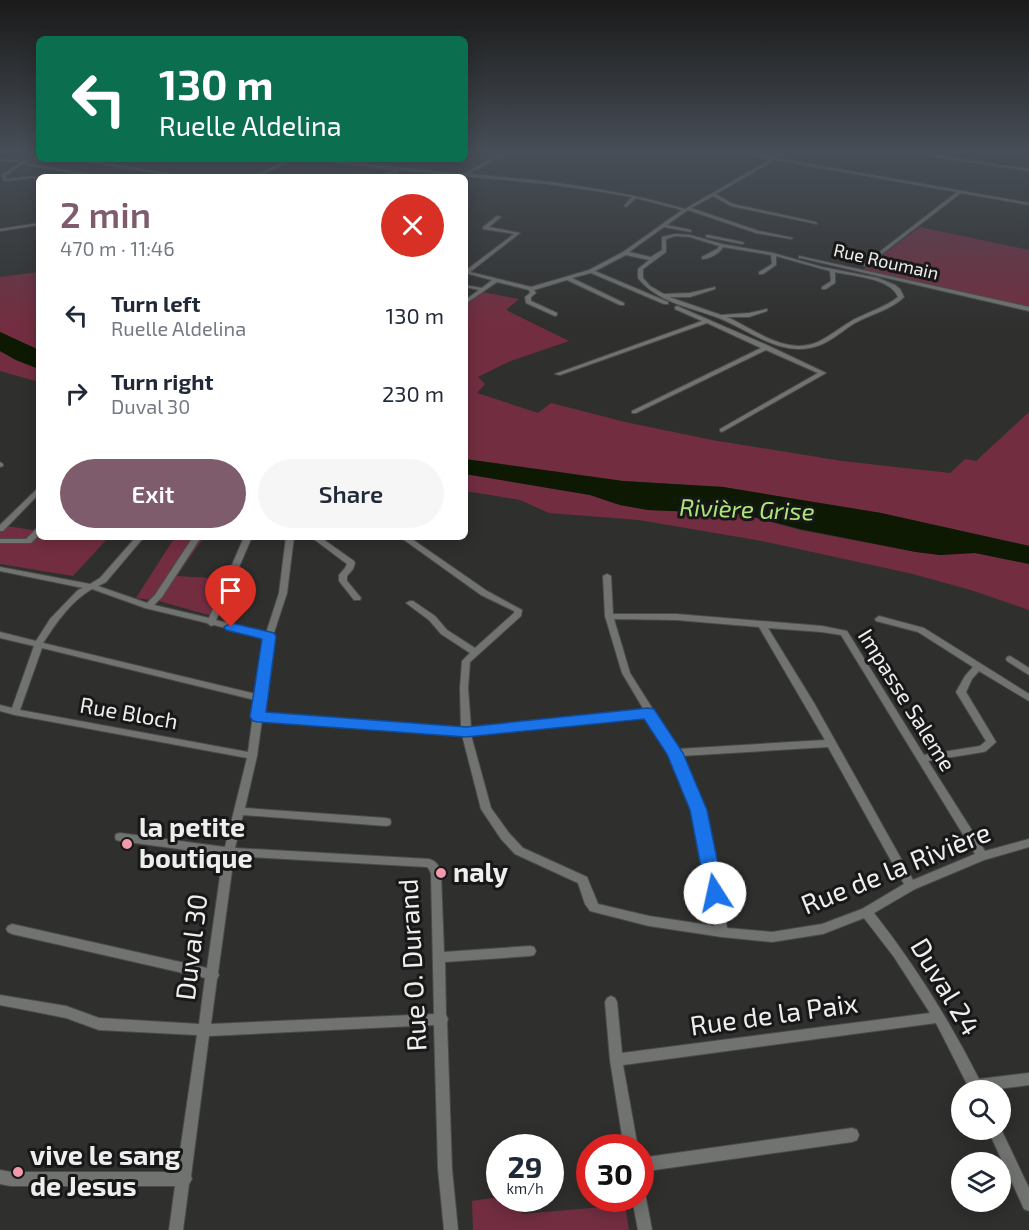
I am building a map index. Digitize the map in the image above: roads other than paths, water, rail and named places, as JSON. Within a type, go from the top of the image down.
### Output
[{"type":"street","points":[[681,208],[749,229],[791,238]]},
{"type":"street","points":[[468,273],[531,289],[591,271],[625,253],[690,208]]},
{"type":"street","points":[[747,208],[815,224]]},
{"type":"street","points":[[866,265],[939,208]]},
{"type":"street","points":[[468,270],[518,233],[485,228],[500,217]]},
{"type":"street","points":[[0,230],[36,224]]},
{"type":"street","name":"Rue Roumain","points":[[666,226],[1029,309]]},
{"type":"street","points":[[668,236],[690,236],[722,245],[773,254],[832,271],[886,282],[898,290],[901,297],[894,303],[841,329],[824,344],[788,347],[769,342],[720,316],[662,295],[645,285],[639,277],[639,270],[664,251],[663,240],[668,236]]},
{"type":"street","points":[[704,258],[722,245]]},
{"type":"street","points":[[625,253],[652,259]]},
{"type":"street","points":[[761,273],[774,264],[773,254]]},
{"type":"street","points":[[591,271],[821,371],[822,375],[722,430]]},
{"type":"street","points":[[824,288],[833,282],[832,271]]},
{"type":"street","points":[[568,278],[622,304]]},
{"type":"street","points":[[468,300],[496,280]]},
{"type":"street","points":[[468,287],[482,289]]},
{"type":"street","points":[[662,295],[690,295],[713,288]]},
{"type":"street","points":[[531,289],[533,293],[528,297],[528,302],[555,314]]},
{"type":"street","points":[[720,316],[748,315],[765,310]]},
{"type":"street","points":[[558,374],[708,321]]},
{"type":"street","points":[[634,412],[767,347]]},
{"type":"street","points":[[0,529],[36,493]]},
{"type":"street","points":[[0,541],[28,541],[36,534]]},
{"type":"street","points":[[15,712],[39,643],[52,621],[76,596],[103,580],[137,540]]},
{"type":"street","points":[[148,606],[158,597],[195,540]]},
{"type":"street","points":[[212,622],[247,540]]},
{"type":"street","name":"Duval 30","points":[[176,1230],[206,1030],[229,852],[252,756],[269,636],[283,593],[290,540]]},
{"type":"street","points":[[319,540],[351,562],[350,569],[342,578],[357,598]]},
{"type":"street","points":[[408,540],[484,593],[518,610],[518,614],[475,652],[465,664],[466,732]]},
{"type":"street","points":[[0,569],[93,587],[148,606],[269,636]]},
{"type":"street","points":[[607,576],[609,616],[626,673],[648,713],[675,753],[699,810],[722,932]]},
{"type":"street","points":[[410,603],[432,618],[444,632],[475,652]]},
{"type":"street","points":[[609,616],[676,617],[762,625],[911,886]]},
{"type":"street","points":[[879,619],[921,630],[1029,698]]},
{"type":"street","name":"Impasse Saleme","points":[[762,625],[822,629],[844,633],[982,856]]},
{"type":"street","points":[[0,635],[261,698]]},
{"type":"street","points":[[1010,659],[1029,672]]},
{"type":"street","points":[[921,759],[983,749],[991,742],[961,692],[968,678],[978,666]]},
{"type":"street","name":"Rue Bloch","points":[[0,708],[252,756]]},
{"type":"street","points":[[258,717],[466,732],[648,713]]},
{"type":"street","name":"Rue de la Rivière","points":[[466,732],[486,809],[519,851],[583,880],[591,904],[602,911],[649,921],[722,932],[772,936],[823,929],[866,912],[911,886],[982,856],[1029,843]]},
{"type":"street","points":[[675,753],[831,743]]},
{"type":"street","points":[[239,811],[386,822]]},
{"type":"street","points":[[120,837],[229,852]]},
{"type":"street","name":"Rue O. Durand","points":[[229,852],[429,863],[434,867],[442,1019],[445,1169],[451,1230]]},
{"type":"street","name":"Duval 24","points":[[866,912],[893,944],[925,992],[972,1080]]},
{"type":"street","points":[[12,929],[213,975]]},
{"type":"street","points":[[439,957],[530,951]]},
{"type":"street","points":[[0,1000],[66,1012],[99,1024],[206,1030],[442,1019]]},
{"type":"street","points":[[611,1002],[616,1060],[629,1134]]},
{"type":"street","name":"Rue de la Paix","points":[[616,1060],[939,1017]]},
{"type":"street","points":[[1011,1082],[1029,1079]]},
{"type":"street","points":[[654,1163],[852,1135]]},
{"type":"street","points":[[1000,1140],[1029,1204]]},
{"type":"street","points":[[0,1177],[11,1179],[185,1179]]},
{"type":"street","points":[[642,1212],[645,1230]]},
{"type":"water","points":[[0,332],[36,349],[36,368],[16,360],[0,351]]},
{"type":"water","name":"Rivière Grise","points":[[468,459],[623,481],[723,487],[881,513],[1029,546],[1029,564],[975,553],[940,555],[916,552],[800,529],[742,514],[648,510],[620,505],[590,495],[468,475]]},
{"type":"place","name":"la petite boutique","points":[[127,844]]},
{"type":"place","name":"naly","points":[[441,873]]},
{"type":"place","name":"vive le sang de Jesus","points":[[18,1172]]}]
